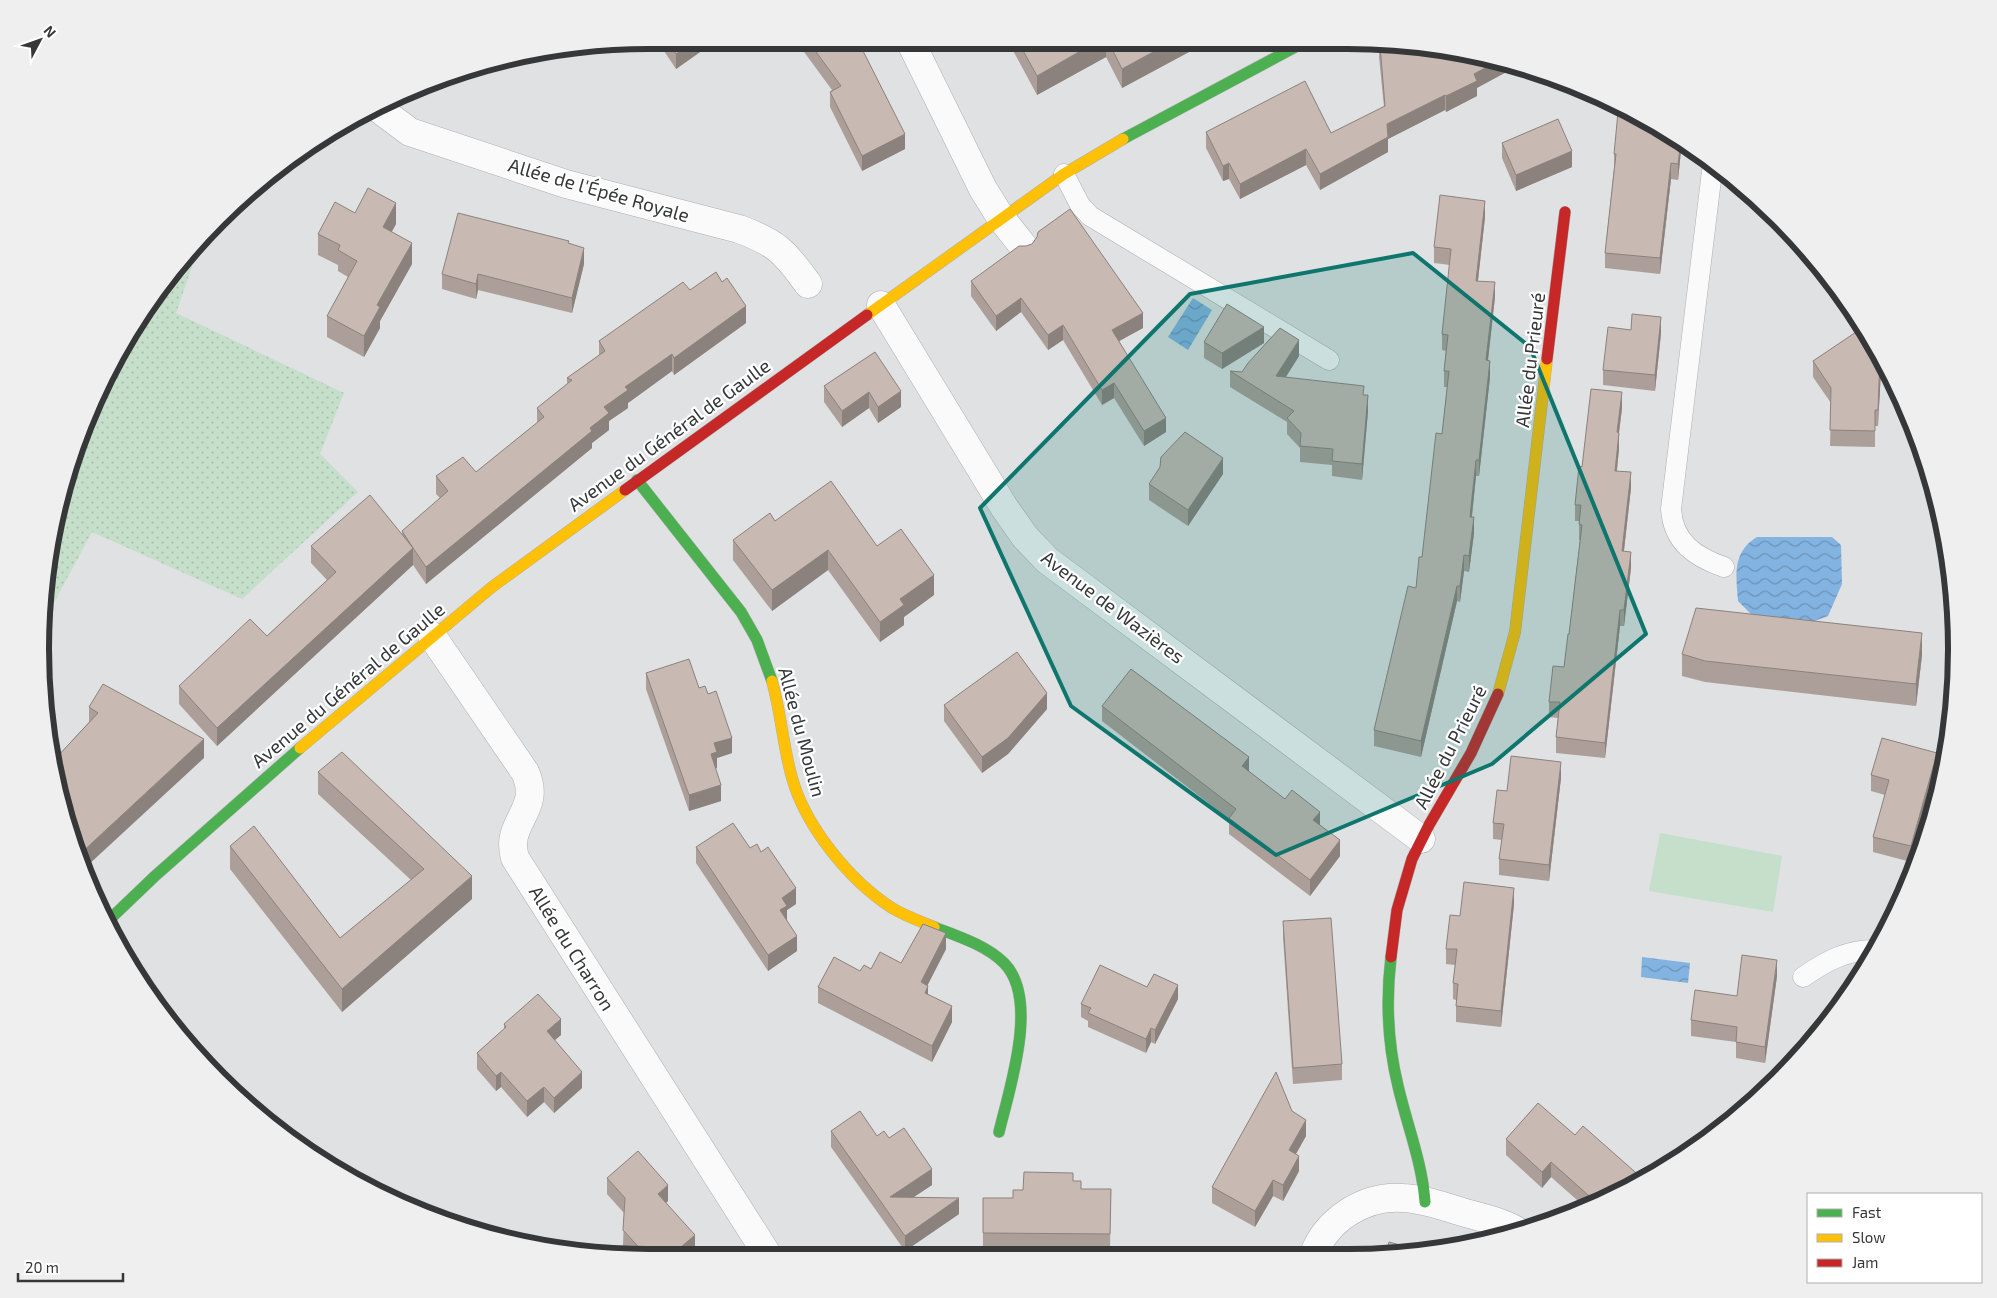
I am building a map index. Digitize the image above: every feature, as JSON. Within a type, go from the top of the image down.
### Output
[{"type":"street","points":[[914,49],[982,189],[1001,218],[1023,246]]},
{"type":"street","name":"Avenue du Général de Gaulle","points":[[112,917],[258,784],[432,636],[520,565],[1064,174],[1117,142],[1291,49]]},
{"type":"street","name":"Allée de l'Épée Royale","points":[[382,112],[410,132],[548,178],[599,194],[739,229],[758,236],[787,255],[808,284]]},
{"type":"street","name":"Allée du Prieuré","points":[[1425,1202],[1420,1168],[1395,1072],[1388,1018],[1390,963],[1399,908],[1412,860],[1421,839],[1481,734],[1494,707],[1510,658],[1516,623],[1565,212]]},
{"type":"street","name":"Avenue de Wazières","points":[[881,305],[1004,507],[1036,549],[1047,560],[1421,839]]},
{"type":"street","name":"Allée du Moulin","points":[[637,480],[734,603],[755,637],[765,659],[778,702],[786,753],[799,800],[822,839],[856,878],[896,910],[993,953],[1012,971],[1022,1005],[1021,1034],[999,1132]]},
{"type":"street","name":"Allée du Charron","points":[[432,636],[525,772],[530,783],[531,793],[528,804],[513,836],[512,847],[515,858],[764,1249]]},
{"type":"street","points":[[1317,1249],[1324,1236],[1338,1220],[1366,1203],[1384,1198],[1403,1198],[1425,1202],[1496,1222],[1508,1227]]},
{"type":"lane","points":[[1712,172],[1671,509],[1673,526],[1685,544],[1695,554],[1724,567]]},
{"type":"lane","points":[[1064,174],[1080,205],[1090,216],[1329,360]]},
{"type":"lane","points":[[1803,977],[1834,958],[1850,952],[1867,951]]},
{"type":"highlighted area","points":[[1413,253],[1530,347],[1646,634],[1492,764],[1276,855],[1071,706],[980,508],[1190,294]]},
{"type":"green space","points":[[196,256],[176,313],[344,393],[320,454],[358,492],[242,599],[92,532],[50,610],[60,532],[69,494],[94,419],[129,349],[150,316]]},
{"type":"green space","points":[[1660,833],[1782,856],[1773,912],[1649,891]]},
{"type":"water","points":[[1193,298],[1212,310],[1188,350],[1168,337]]},
{"type":"water","points":[[1757,537],[1832,537],[1841,545],[1842,584],[1828,616],[1812,622],[1752,615],[1738,601],[1737,565],[1739,557],[1749,543]]},
{"type":"water","points":[[1642,957],[1690,963],[1688,983],[1641,977]]},
{"type":"building","points":[[673,49],[683,49],[676,54]]},
{"type":"building","points":[[814,49],[862,49],[905,134],[862,156],[830,92],[841,86]]},
{"type":"building","points":[[1022,49],[1084,49],[1037,76]]},
{"type":"building","points":[[1112,49],[1159,49],[1122,69]]},
{"type":"building","points":[[1380,50],[1426,54],[1489,66],[1474,74],[1477,81],[1387,124],[1388,137],[1320,174],[1306,149],[1240,184],[1229,163],[1223,166],[1206,132],[1305,81],[1331,133],[1385,106]]},
{"type":"building","points":[[1618,113],[1648,129],[1680,149],[1678,164],[1671,163],[1660,258],[1605,253],[1616,154],[1614,154]]},
{"type":"building","points":[[1558,119],[1572,151],[1516,175],[1502,143]]},
{"type":"building","points":[[368,188],[396,203],[383,227],[412,243],[377,305],[380,307],[364,336],[327,316],[357,261],[338,250],[340,245],[318,234],[335,202],[355,213]]},
{"type":"building","points":[[1440,195],[1485,201],[1476,281],[1495,282],[1486,360],[1490,361],[1479,460],[1476,460],[1470,517],[1474,517],[1469,556],[1464,555],[1460,586],[1457,586],[1421,741],[1374,730],[1408,586],[1416,588],[1419,557],[1422,557],[1436,433],[1442,434],[1449,371],[1444,371],[1448,335],[1442,334],[1451,249],[1434,247]]},
{"type":"building","points":[[1070,209],[1143,313],[1112,330],[1166,418],[1144,431],[1114,383],[1102,390],[1063,325],[1048,335],[1021,298],[996,316],[971,281],[1019,246],[1032,244],[1038,232]]},
{"type":"building","points":[[458,213],[569,241],[568,243],[584,248],[572,298],[478,274],[476,284],[442,274]]},
{"type":"building","points":[[716,272],[722,282],[727,278],[746,306],[674,358],[672,354],[625,387],[628,390],[604,407],[609,413],[590,428],[592,431],[426,567],[402,531],[448,491],[436,476],[463,457],[476,472],[544,417],[537,408],[572,380],[567,378],[605,351],[599,341],[683,282],[690,290]]},
{"type":"building","points":[[1227,304],[1264,327],[1222,353],[1204,342]]},
{"type":"building","points":[[1632,314],[1661,317],[1655,375],[1603,370],[1608,327],[1631,330]]},
{"type":"building","points":[[1280,328],[1299,340],[1276,376],[1364,386],[1363,395],[1368,395],[1362,464],[1332,461],[1333,449],[1300,446],[1301,433],[1287,418],[1294,411],[1230,371],[1242,372]]},
{"type":"building","points":[[1857,331],[1879,371],[1878,410],[1875,410],[1875,431],[1830,430],[1831,388],[1813,361]]},
{"type":"building","points":[[875,352],[901,391],[878,407],[869,392],[842,411],[824,386]]},
{"type":"building","points":[[1591,389],[1622,392],[1615,471],[1631,472],[1622,551],[1631,552],[1624,610],[1620,610],[1605,743],[1556,737],[1560,702],[1549,702],[1553,666],[1564,667],[1569,634],[1582,525],[1579,524],[1581,505],[1575,505],[1579,466],[1582,467]]},
{"type":"building","points":[[1185,432],[1223,458],[1188,510],[1149,484],[1160,467],[1161,457]]},
{"type":"building","points":[[831,481],[877,546],[901,529],[934,575],[900,599],[904,605],[880,622],[828,550],[772,590],[733,540],[770,513],[775,521]]},
{"type":"building","points":[[370,495],[413,548],[217,728],[179,686],[250,619],[267,636],[336,572],[311,546]]},
{"type":"building","points":[[1696,608],[1922,633],[1916,684],[1705,661],[1682,654]]},
{"type":"building","points":[[1017,652],[1047,693],[1008,738],[982,757],[944,705]]},
{"type":"building","points":[[689,659],[699,688],[705,686],[708,694],[716,691],[732,738],[714,743],[717,752],[711,754],[721,785],[689,795],[646,673]]},
{"type":"building","points":[[1131,669],[1249,757],[1242,766],[1285,799],[1292,790],[1320,812],[1313,820],[1340,840],[1310,880],[1229,818],[1236,809],[1102,706]]},
{"type":"building","points":[[103,684],[204,739],[84,850],[69,804],[58,755],[98,713],[89,707]]},
{"type":"building","points":[[1882,738],[1937,753],[1911,846],[1873,837],[1889,780],[1871,775]]},
{"type":"building","points":[[342,752],[472,876],[342,989],[230,846],[254,826],[340,938],[424,869],[318,772]]},
{"type":"building","points":[[1511,756],[1561,762],[1549,865],[1499,859],[1504,824],[1493,823],[1497,790],[1507,791]]},
{"type":"building","points":[[733,823],[750,848],[757,844],[761,852],[768,847],[796,888],[782,898],[787,906],[780,910],[797,936],[768,955],[696,847]]},
{"type":"building","points":[[1464,882],[1514,888],[1501,1011],[1456,1006],[1458,984],[1453,983],[1457,949],[1446,949],[1450,915],[1460,916]]},
{"type":"building","points":[[1331,918],[1342,1064],[1293,1068],[1283,921]]},
{"type":"building","points":[[923,924],[946,933],[921,982],[928,986],[925,993],[952,1006],[932,1046],[818,987],[834,957],[860,971],[864,965],[871,969],[880,952],[901,963]]},
{"type":"building","points":[[1742,955],[1777,960],[1765,1047],[1736,1042],[1737,1027],[1691,1020],[1695,990],[1737,996]]},
{"type":"building","points":[[1100,965],[1147,987],[1154,974],[1178,985],[1155,1030],[1151,1028],[1146,1039],[1088,1013],[1091,1008],[1081,1004]]},
{"type":"building","points":[[538,994],[561,1019],[547,1031],[582,1072],[554,1098],[544,1087],[527,1101],[501,1072],[496,1076],[477,1053],[506,1027],[504,1024]]},
{"type":"building","points":[[1276,1072],[1292,1111],[1306,1120],[1289,1150],[1299,1156],[1291,1171],[1283,1185],[1273,1180],[1255,1211],[1212,1187]]},
{"type":"building","points":[[1538,1103],[1575,1135],[1583,1126],[1638,1174],[1591,1198],[1551,1162],[1542,1172],[1506,1139]]},
{"type":"building","points":[[860,1111],[877,1136],[884,1131],[889,1138],[904,1128],[932,1169],[890,1197],[959,1198],[905,1236],[831,1131]]},
{"type":"building","points":[[638,1151],[668,1185],[658,1194],[695,1235],[679,1249],[640,1249],[623,1230],[625,1198],[607,1178]]},
{"type":"building","points":[[1024,1172],[1073,1173],[1073,1181],[1081,1181],[1081,1189],[1111,1189],[1110,1234],[983,1233],[983,1198],[1013,1198],[1013,1190],[1023,1190]]},
{"type":"building","points":[[1389,1242],[1405,1246],[1387,1248]]},
{"type":"traffic: fast","points":[[1123,139],[1292,49]]},
{"type":"traffic: fast","points":[[637,480],[741,612],[757,640],[772,681]]},
{"type":"traffic: fast","points":[[112,917],[155,876],[300,748]]},
{"type":"traffic: fast","points":[[934,927],[989,951],[1004,963],[1015,979],[1020,999],[1019,1045],[999,1132]]},
{"type":"traffic: fast","points":[[1391,957],[1388,1005],[1392,1054],[1398,1086],[1421,1172],[1425,1202]]},
{"type":"traffic: slow","points":[[867,315],[1064,174],[1123,139]]},
{"type":"traffic: slow","points":[[1498,694],[1515,632],[1547,359]]},
{"type":"traffic: slow","points":[[300,748],[492,587],[625,490]]},
{"type":"traffic: slow","points":[[772,681],[792,778],[807,815],[818,833],[845,867],[876,896],[897,911],[934,927]]},
{"type":"traffic: jam","points":[[1547,359],[1565,212]]},
{"type":"traffic: jam","points":[[625,490],[867,315]]},
{"type":"traffic: jam","points":[[1391,957],[1397,910],[1412,859],[1429,825],[1471,753],[1498,694]]}]
